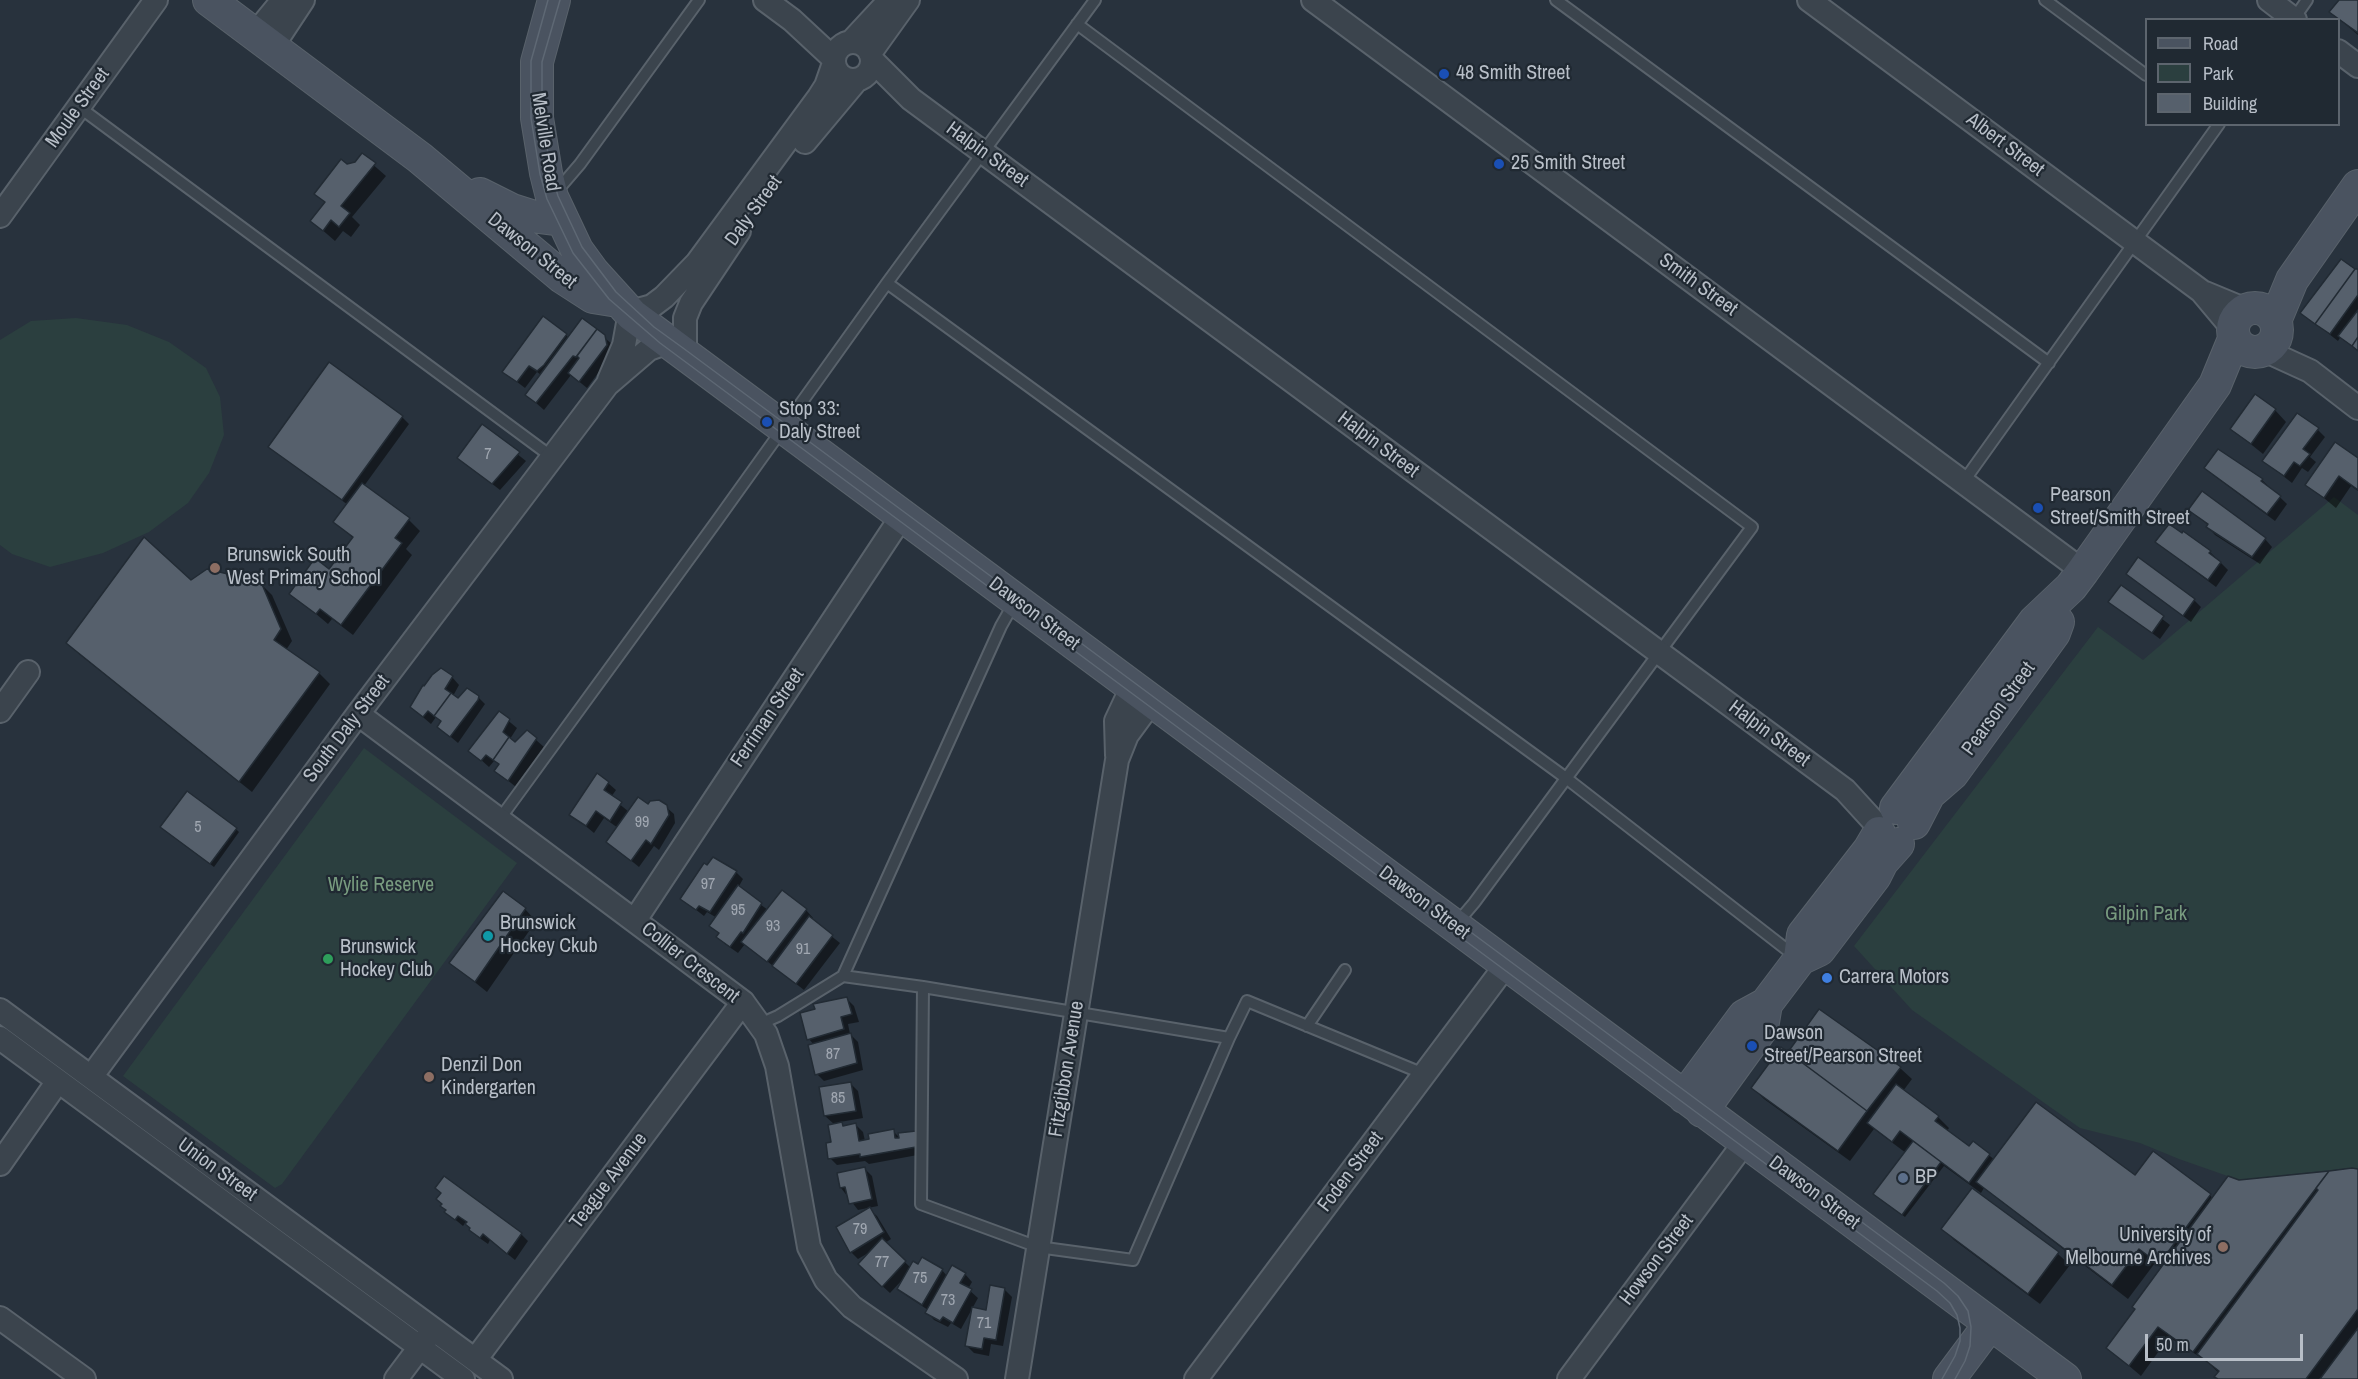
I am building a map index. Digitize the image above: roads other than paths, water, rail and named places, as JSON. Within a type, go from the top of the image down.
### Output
[{"type":"main road","name":"Dawson Street","points":[[209,0],[420,158],[562,277],[593,297],[624,307],[737,394],[2065,1379]]},
{"type":"main road","name":"Melville Road","points":[[554,0],[537,62],[535,91],[541,146],[557,209],[577,250],[624,307]]},
{"type":"main road","name":"Dawson Street","points":[[420,158],[477,193],[512,210],[531,216],[557,209]]},
{"type":"main road","name":"Pearson Street","points":[[1693,1104],[1762,1028],[1766,1004],[1800,959],[1803,936],[1869,850],[1892,824],[2036,621],[2077,579],[2215,385],[2350,203]]},
{"type":"main road","points":[[1949,1379],[1990,1324]]},
{"type":"street","name":"Moule Street","points":[[0,216],[156,0]]},
{"type":"street","points":[[264,41],[283,0]]},
{"type":"street","points":[[264,41],[303,0]]},
{"type":"street","name":"Halpin Street","points":[[765,0],[792,20],[851,54],[1892,824]]},
{"type":"street","name":"Daly Street","points":[[624,307],[652,306],[697,263],[890,0]]},
{"type":"street","name":"Daly Street","points":[[851,54],[908,0]]},
{"type":"street","name":"Smith Street","points":[[1313,0],[1964,482],[2077,579]]},
{"type":"street","name":"Albert Street","points":[[1809,0],[2358,408]]},
{"type":"street","points":[[2269,0],[2293,18]]},
{"type":"street","points":[[2340,52],[2358,66]]},
{"type":"street","name":"Halpin Street","points":[[851,54],[838,75],[880,85],[910,99]]},
{"type":"street","name":"Daly Street","points":[[676,348],[683,348],[685,318],[691,303],[727,248],[808,137],[858,80],[869,72],[851,54]]},
{"type":"street","name":"South Daly Street","points":[[607,384],[624,345],[624,307]]},
{"type":"street","name":"South Daly Street","points":[[91,1077],[358,714],[607,384],[649,349],[660,343],[676,348]]},
{"type":"street","name":"Ferriman Street","points":[[635,920],[902,516]]},
{"type":"street","points":[[0,711],[28,672]]},
{"type":"street","name":"Fitzgibbon Avenue","points":[[1017,1379],[1117,760],[1142,694]]},
{"type":"street","name":"Collier Crescent","points":[[358,714],[743,1002],[766,1034],[777,1066],[809,1247],[826,1280],[852,1307],[956,1379]]},
{"type":"street","name":"Foden Street","points":[[1196,1379],[1506,964]]},
{"type":"street","name":"Teague Avenue","points":[[475,1360],[743,1002]]},
{"type":"street","name":"Union Street","points":[[0,1010],[501,1379]]},
{"type":"street","name":"Union Street","points":[[0,1038],[463,1379]]},
{"type":"street","points":[[0,1164],[58,1081]]},
{"type":"street","name":"Howson Street","points":[[1569,1379],[1745,1142]]},
{"type":"street","points":[[0,1318],[84,1379]]},
{"type":"street","points":[[396,1379],[433,1329]]},
{"type":"lane","points":[[557,209],[579,164],[699,0]]},
{"type":"lane","points":[[499,820],[887,283],[1095,0]]},
{"type":"lane","points":[[1556,0],[2049,363]]},
{"type":"lane","points":[[2045,0],[2145,74]]},
{"type":"lane","points":[[2295,18],[2307,0]]},
{"type":"lane","points":[[1077,24],[1752,526],[1474,903],[1454,926]]},
{"type":"lane","points":[[80,107],[552,457]]},
{"type":"lane","points":[[1964,482],[2215,126]]},
{"type":"lane","points":[[887,283],[1566,778],[1800,959]]},
{"type":"lane","points":[[760,1024],[778,1016],[843,976],[1001,626],[1016,600]]},
{"type":"lane","points":[[1307,1026],[1345,970]]},
{"type":"lane","points":[[843,976],[923,987],[1229,1038]]},
{"type":"lane","points":[[923,987],[921,1204],[1038,1247],[1133,1260],[1247,1001],[1424,1074]]},
{"type":"tram line","points":[[548,0],[531,61],[531,118],[540,174],[547,199],[573,253],[609,299],[660,343],[1937,1291],[1950,1303],[1957,1315],[1960,1328],[1960,1341],[1955,1356],[1942,1379]]},
{"type":"tram line","points":[[560,0],[542,62],[542,117],[551,172],[558,196],[582,247],[616,292],[654,327],[1944,1283],[1958,1296],[1968,1311],[1971,1327],[1970,1346],[1955,1379]]},
{"type":"place","name":"48 Smith Street","points":[[1444,74]]},
{"type":"place","name":"25 Smith Street","points":[[1499,164]]},
{"type":"place","name":"Stop 33: Daly Street","points":[[767,422]]},
{"type":"place","name":"Pearson Street/Smith Street","points":[[2038,508]]},
{"type":"place","name":"Brunswick South West Primary School","points":[[215,568]]},
{"type":"place","name":"Brunswick Hockey Ckub","points":[[488,936]]},
{"type":"place","name":"Brunswick Hockey Club","points":[[328,959]]},
{"type":"place","name":"Carrera Motors","points":[[1827,978]]},
{"type":"place","name":"Dawson Street/Pearson Street","points":[[1752,1046]]},
{"type":"place","name":"Denzil Don Kindergarten","points":[[429,1077]]},
{"type":"place","name":"BP","points":[[1903,1178]]},
{"type":"place","name":"University of Melbourne Archives","points":[[2223,1247]]},
{"type":"park label","name":"Wylie Reserve","points":[[381,886]]},
{"type":"park label","name":"Gilpin Park","points":[[2146,915]]}]
